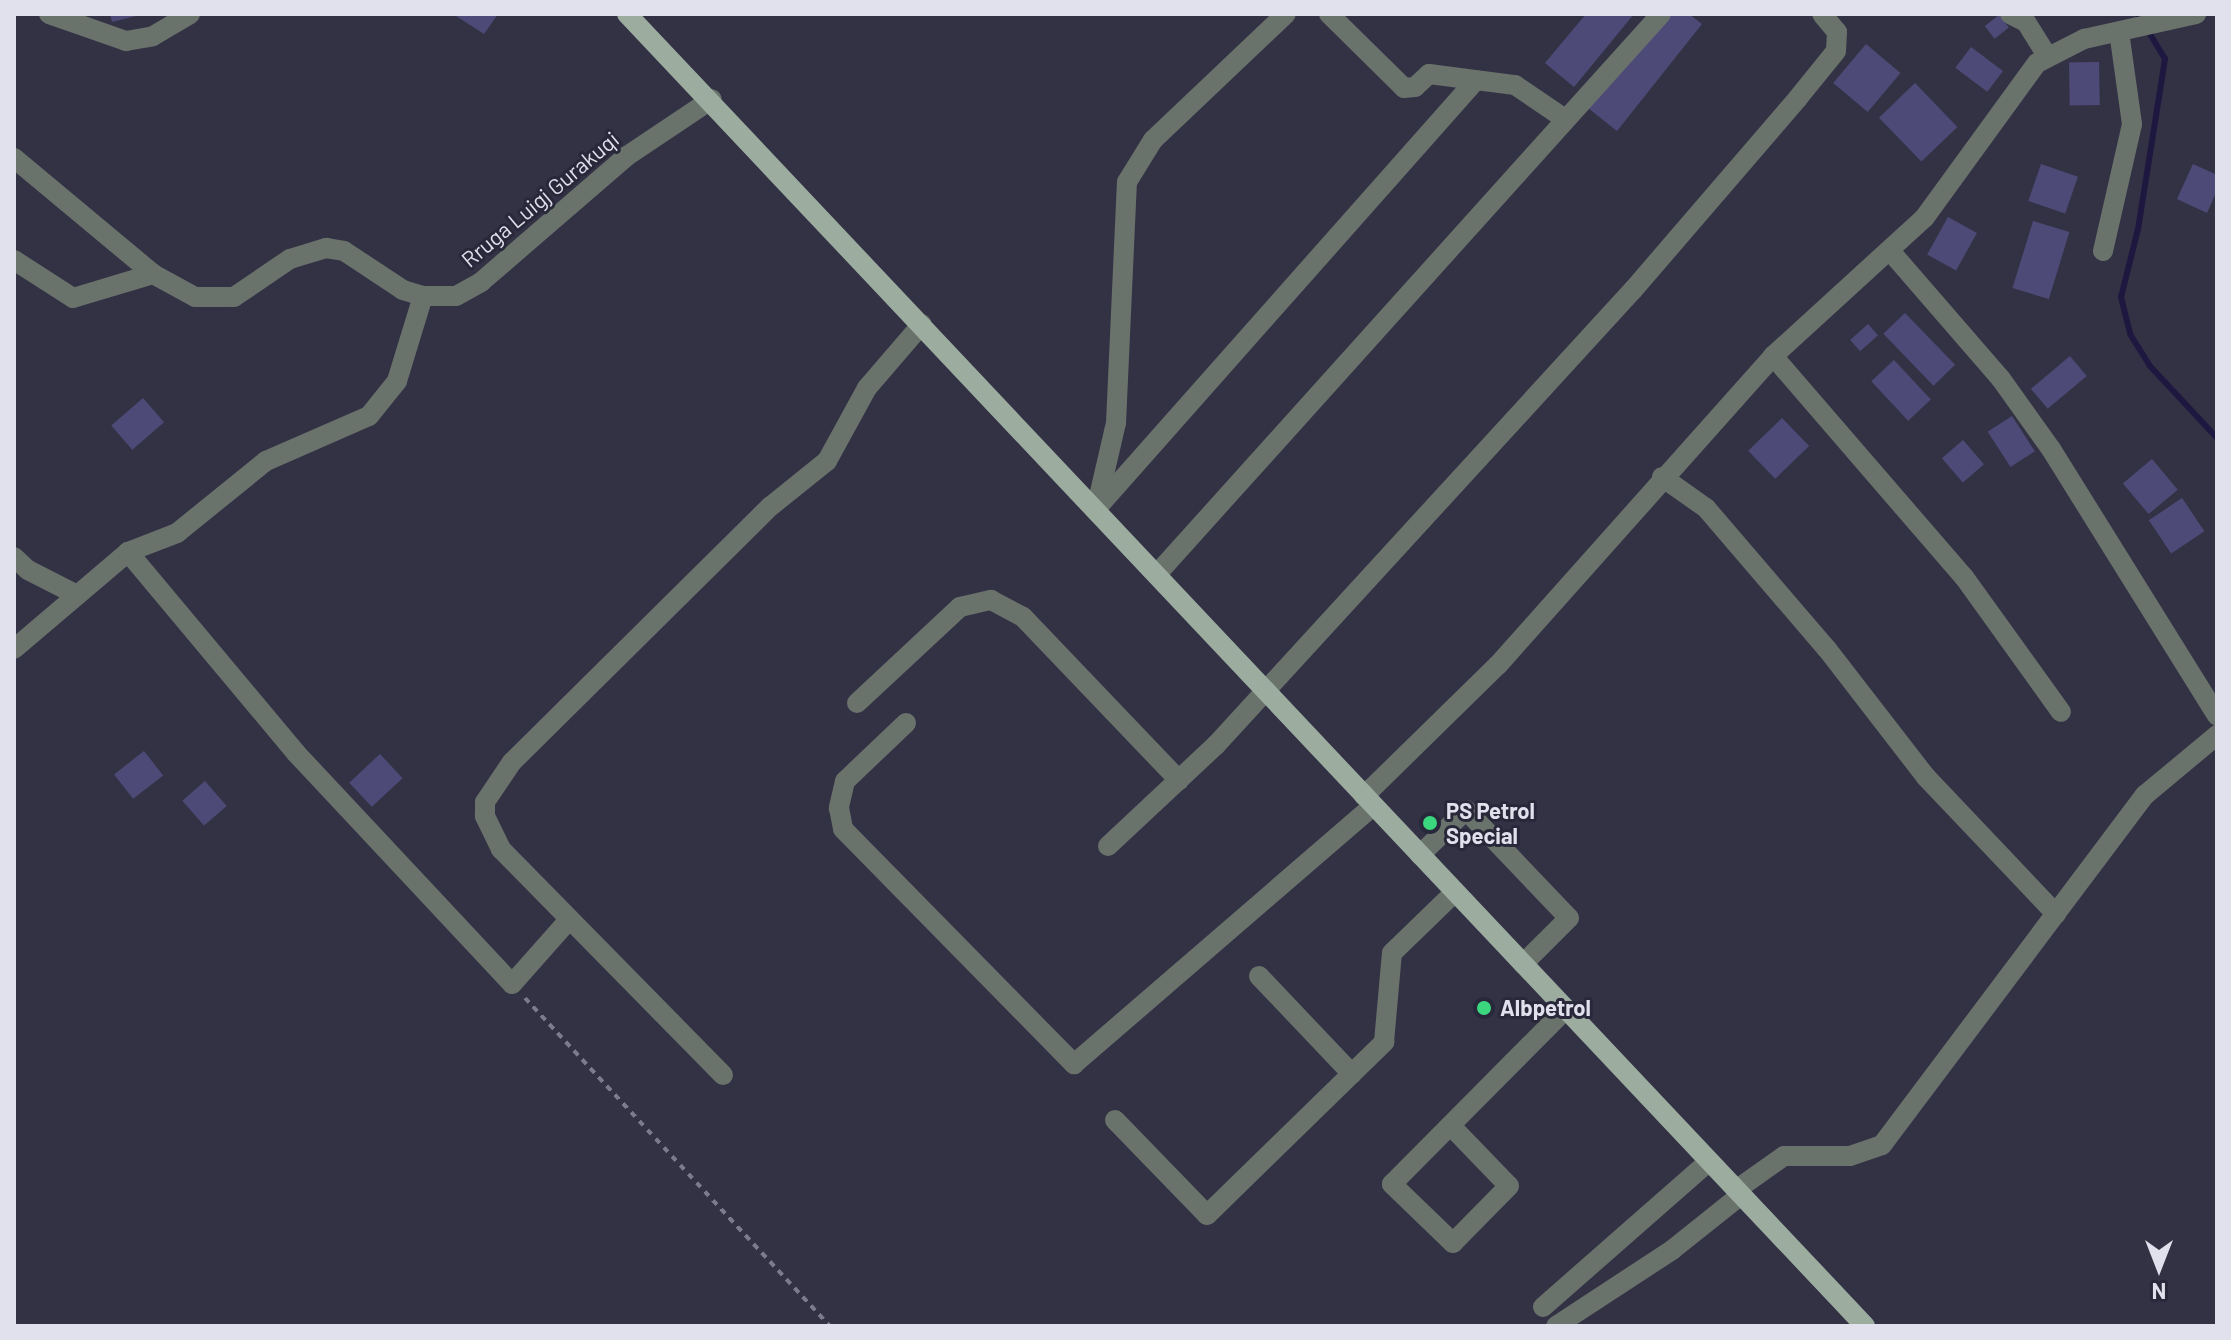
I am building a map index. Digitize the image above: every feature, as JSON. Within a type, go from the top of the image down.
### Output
[{"type":"main road","points":[[627,14],[712,99],[1368,802],[1865,1326]]},
{"type":"street","points":[[49,14],[126,41],[153,36],[190,14]]},
{"type":"street","points":[[1096,509],[1116,423],[1127,182],[1153,140],[1286,14]]},
{"type":"street","points":[[1329,14],[1404,88],[1415,87],[1429,74],[1515,85],[1565,119]]},
{"type":"street","points":[[1157,574],[1661,14]]},
{"type":"street","points":[[1108,846],[1179,780],[1265,691],[1633,290],[1798,98],[1839,42],[1822,14]]},
{"type":"street","points":[[2010,14],[2026,22],[2047,55]]},
{"type":"street","points":[[906,723],[845,781],[839,808],[843,829],[1074,1064],[1368,802],[1498,665],[1662,477],[1773,356],[1891,252],[1954,183],[2028,72],[2047,55],[2163,19],[2196,14]]},
{"type":"street","points":[[2103,251],[2132,124],[2126,30]]},
{"type":"street","points":[[1096,509],[1476,80]]},
{"type":"street","name":"Rruga Luigj Gurakuqi","points":[[423,296],[456,296],[481,282],[627,156],[712,99]]},
{"type":"street","points":[[14,158],[174,289],[216,300],[252,289],[290,259],[326,248],[344,251],[403,290],[423,296],[397,381],[369,416],[266,461],[177,533],[128,552],[14,649]]},
{"type":"street","points":[[1891,252],[1957,325],[2043,438],[2217,716]]},
{"type":"street","points":[[14,260],[73,298],[153,274]]},
{"type":"street","points":[[723,1075],[568,921],[491,833],[485,802],[493,786],[752,524],[827,461],[867,388],[922,324]]},
{"type":"street","points":[[1773,356],[1964,577],[2061,712]]},
{"type":"street","points":[[1662,477],[1706,508],[1827,649],[1943,798],[2056,914]]},
{"type":"street","points":[[128,552],[296,753],[512,984],[568,921]]},
{"type":"street","points":[[14,557],[28,570],[77,595]]},
{"type":"street","points":[[857,703],[960,607],[991,600],[1023,617],[1179,780]]},
{"type":"street","points":[[1556,1326],[1672,1250],[1784,1156],[1850,1156],[1882,1145],[2145,795],[2217,735]]},
{"type":"street","points":[[1420,855],[1466,810],[1569,918],[1523,964]]},
{"type":"street","points":[[1115,1120],[1207,1215],[1384,1042],[1392,953],[1455,892]]},
{"type":"street","points":[[1259,976],[1352,1074]]},
{"type":"street","points":[[1451,1126],[1509,1186],[1453,1243],[1392,1184],[1566,1009]]},
{"type":"street","points":[[1543,1307],[1709,1161]]},
{"type":"path","points":[[512,984],[830,1326]]},
{"type":"building","points":[[110,14],[140,14],[140,15],[112,22]]},
{"type":"building","points":[[453,14],[498,14],[484,34]]},
{"type":"building","points":[[1586,14],[1634,14],[1574,87],[1545,63]]},
{"type":"building","points":[[1663,14],[1689,14],[1702,24],[1617,131],[1588,108]]},
{"type":"building","points":[[1999,15],[2009,28],[1995,39],[1985,26]]},
{"type":"building","points":[[1866,44],[1900,73],[1868,112],[1833,83]]},
{"type":"building","points":[[1971,47],[2003,71],[1987,92],[1955,68]]},
{"type":"building","points":[[2099,62],[2100,105],[2070,106],[2069,63]]},
{"type":"building","points":[[1915,83],[1957,127],[1921,162],[1879,118]]},
{"type":"building","points":[[2041,164],[2078,177],[2065,214],[2028,201]]},
{"type":"building","points":[[2193,164],[2217,175],[2217,190],[2207,213],[2177,199]]},
{"type":"building","points":[[1948,217],[1977,233],[1956,271],[1927,255]]},
{"type":"building","points":[[2033,221],[2069,232],[2049,299],[2013,288]]},
{"type":"building","points":[[1905,313],[1955,365],[1933,386],[1883,334]]},
{"type":"building","points":[[1868,324],[1878,335],[1860,351],[1850,340]]},
{"type":"building","points":[[2070,356],[2087,376],[2048,409],[2031,389]]},
{"type":"building","points":[[1894,360],[1931,399],[1908,421],[1871,381]]},
{"type":"building","points":[[143,398],[164,422],[132,450],[111,426]]},
{"type":"building","points":[[2012,416],[2035,451],[2011,467],[1988,432]]},
{"type":"building","points":[[1782,418],[1809,446],[1775,479],[1748,451]]},
{"type":"building","points":[[1963,440],[1984,464],[1963,483],[1942,458]]},
{"type":"building","points":[[2152,459],[2178,490],[2149,514],[2123,483]]},
{"type":"building","points":[[2182,498],[2204,531],[2171,554],[2149,520]]},
{"type":"building","points":[[144,751],[163,775],[133,799],[114,774]]},
{"type":"building","points":[[380,754],[403,778],[372,807],[349,783]]},
{"type":"building","points":[[205,781],[227,806],[204,826],[182,801]]},
{"type":"waterway","points":[[2138,14],[2165,59],[2138,229],[2121,297],[2130,334],[2149,365],[2217,438]]},
{"type":"place","name":"PS Petrol Special","points":[[1430,823]]},
{"type":"place","name":"Albpetrol","points":[[1484,1008]]}]
